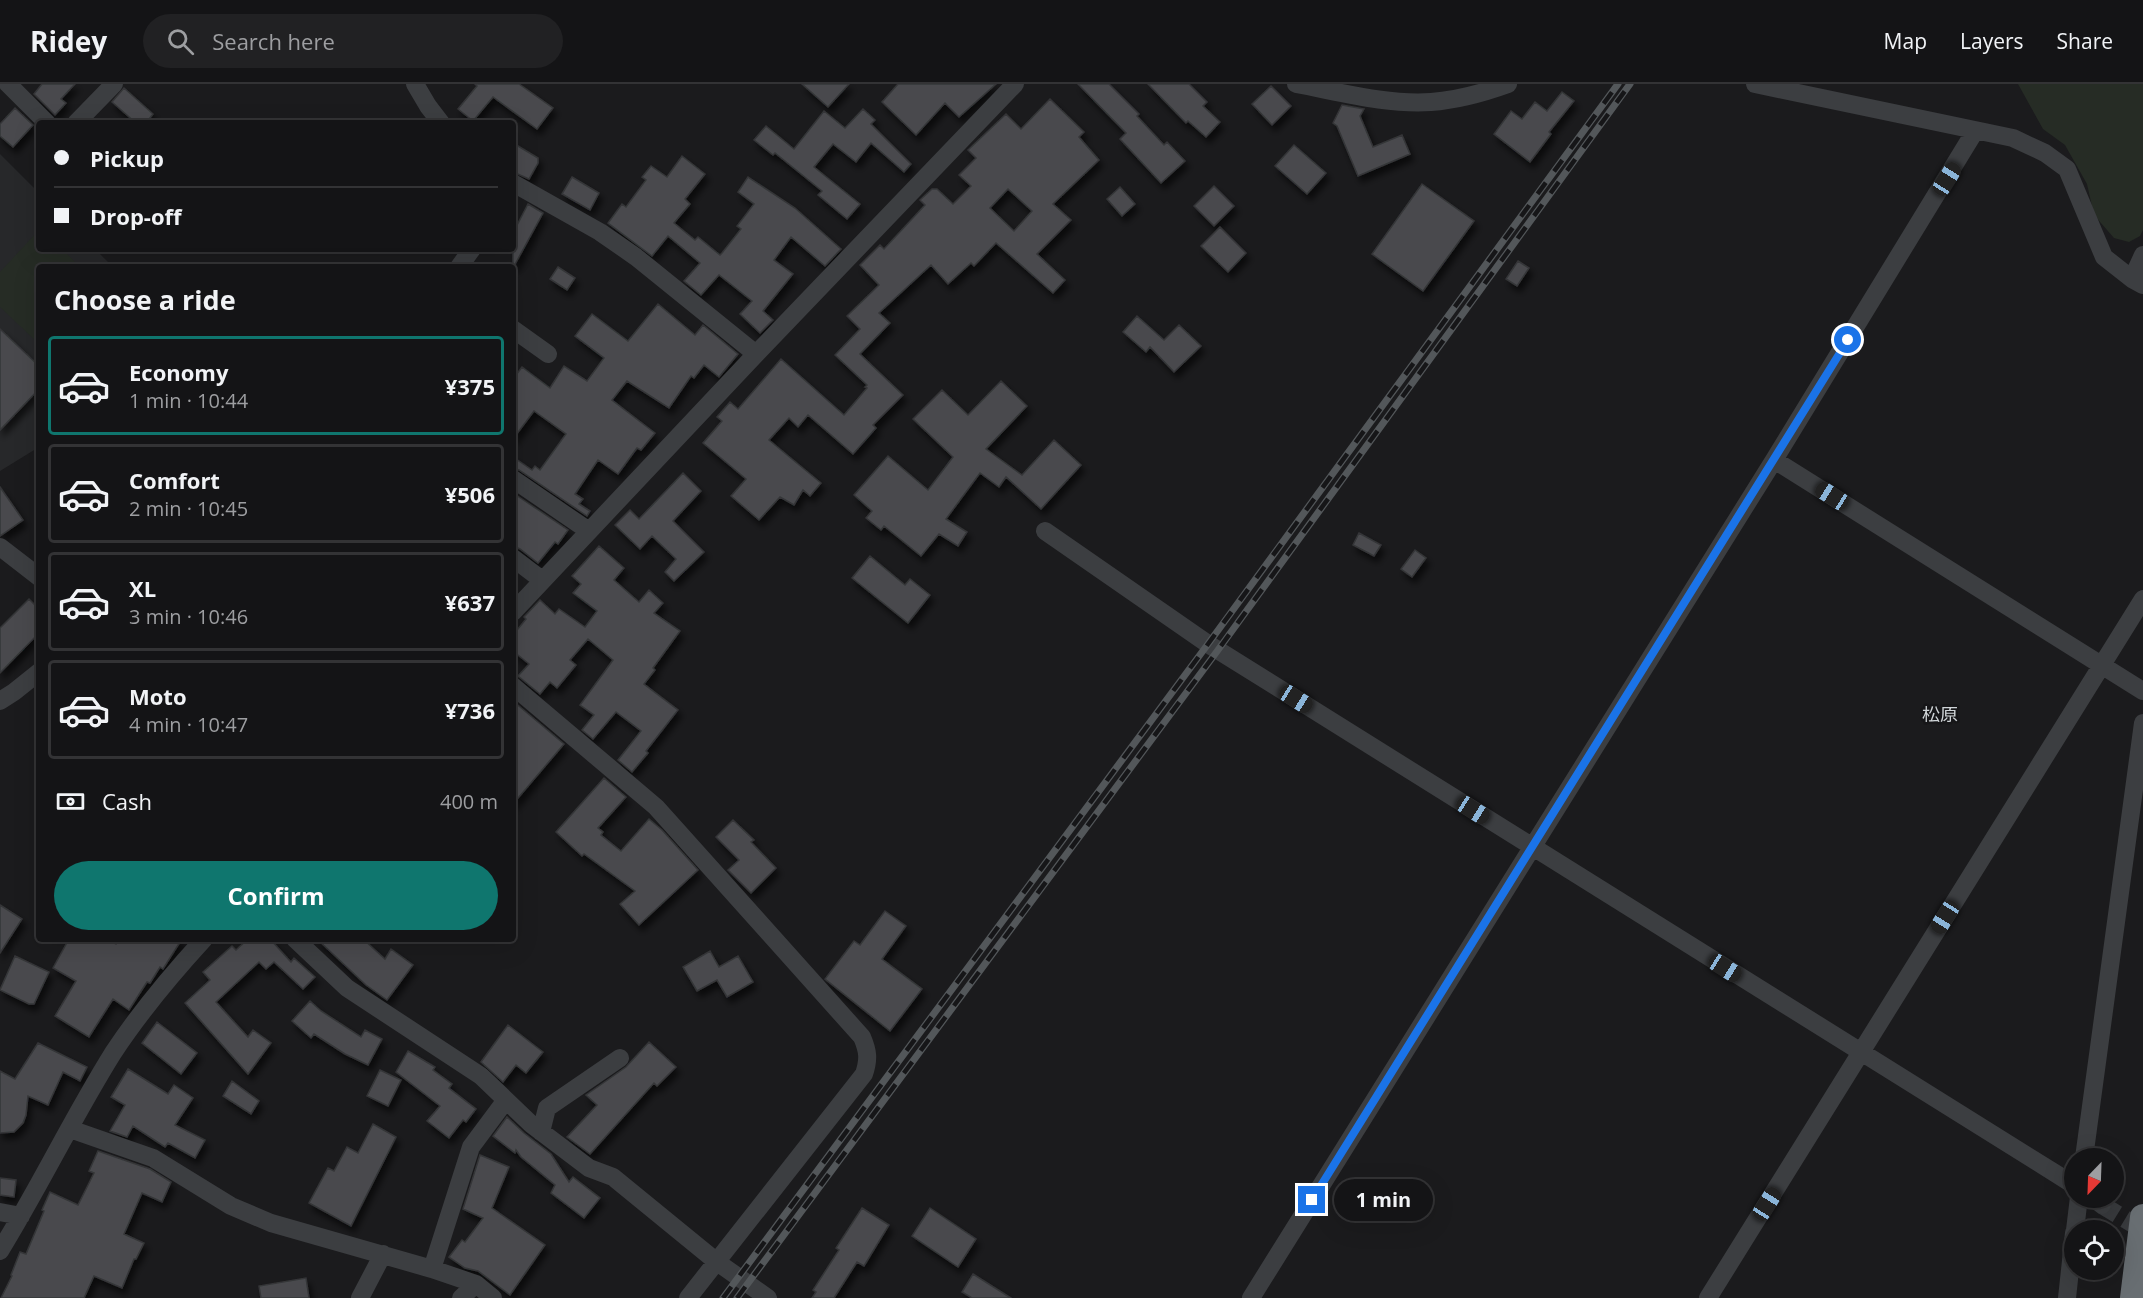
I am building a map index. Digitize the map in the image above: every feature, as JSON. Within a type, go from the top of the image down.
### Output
[{"type":"highway","points":[[2133,1298],[2143,1217]]},
{"type":"street","points":[[8,84],[44,120]]},
{"type":"street","points":[[79,120],[114,84]]},
{"type":"street","points":[[415,84],[439,120]]},
{"type":"street","points":[[516,609],[1015,84]]},
{"type":"street","points":[[1296,84],[1386,100],[1428,102],[1458,99],[1508,84]]},
{"type":"street","points":[[1755,84],[1802,88],[1975,131],[2013,138],[2045,153],[2067,169],[2104,257],[2137,282],[2143,255]]},
{"type":"street","points":[[1251,1298],[1774,460],[1975,131]]},
{"type":"street","points":[[516,187],[609,238],[636,257],[756,354]]},
{"type":"street","points":[[516,331],[548,354]]},
{"type":"street","points":[[1774,460],[2143,691]]},
{"type":"street","points":[[516,482],[589,531]]},
{"type":"street","points":[[1045,531],[1208,644],[2064,1179]]},
{"type":"street","points":[[0,547],[36,576]]},
{"type":"street","points":[[516,560],[542,580]]},
{"type":"street","points":[[1708,1298],[2143,599]]},
{"type":"street","points":[[0,701],[36,674]]},
{"type":"street","points":[[516,689],[656,807],[862,1037],[868,1049],[864,1074],[688,1298]]},
{"type":"street","points":[[2085,1148],[2143,723]]},
{"type":"street","points":[[0,1251],[114,1053],[160,989],[201,942]]},
{"type":"street","points":[[298,942],[347,988],[481,1076],[541,1132],[590,1168],[613,1177],[717,1263],[768,1298]]},
{"type":"street","points":[[541,1132],[547,1108],[620,1058]]},
{"type":"street","points":[[432,1269],[471,1147],[506,1100]]},
{"type":"street","points":[[70,1128],[153,1158],[231,1206],[271,1223],[432,1269],[476,1284],[493,1298]]},
{"type":"street","points":[[0,1212],[21,1216]]},
{"type":"street","points":[[360,1298],[383,1254]]},
{"type":"street","points":[[2067,1298],[2069,1280]]},
{"type":"street","points":[[460,1298],[476,1284]]},
{"type":"shaded area","points":[[2018,84],[2143,84],[2143,230],[2140,236],[2129,242],[2114,238],[2094,215],[2087,184],[2065,145],[2043,129]]},
{"type":"shaded area","points":[[0,154],[36,190],[36,252],[98,252],[110,264],[36,264],[36,449],[0,471]]},
{"type":"shaded area","points":[[36,233],[36,252],[65,252],[77,264],[36,264],[36,341],[0,307],[0,272]]},
{"type":"building","points":[[42,84],[75,84],[61,99],[66,103],[55,115],[34,94]]},
{"type":"building","points":[[475,84],[519,84],[553,108],[537,129],[493,97],[472,120],[458,109],[477,86]]},
{"type":"building","points":[[802,84],[849,84],[828,107]]},
{"type":"building","points":[[898,84],[996,84],[959,117],[945,103],[916,135],[882,102]]},
{"type":"building","points":[[1078,84],[1109,84],[1139,114],[1137,116],[1164,145],[1167,142],[1185,161],[1161,183],[1120,139],[1126,133]]},
{"type":"building","points":[[1148,84],[1189,84],[1207,102],[1203,106],[1220,122],[1206,137],[1188,121],[1186,123]]},
{"type":"building","points":[[1271,86],[1291,106],[1272,125],[1252,104]]},
{"type":"building","points":[[124,88],[153,114],[148,120],[133,120],[112,102]]},
{"type":"building","points":[[1562,92],[1574,101],[1549,132],[1551,134],[1530,162],[1494,134],[1511,111],[1522,119],[1535,102],[1547,111]]},
{"type":"building","points":[[1050,99],[1084,132],[1079,137],[1099,160],[1053,204],[1071,220],[1037,254],[1065,280],[1053,293],[996,243],[974,266],[971,263],[948,284],[931,265],[879,313],[890,323],[860,354],[903,395],[873,425],[876,428],[853,454],[808,415],[798,427],[789,418],[769,440],[821,483],[810,496],[803,490],[794,505],[780,497],[759,520],[731,496],[746,479],[703,443],[722,421],[717,417],[730,402],[738,409],[781,359],[844,415],[867,388],[865,387],[867,385],[835,355],[860,329],[847,316],[879,285],[860,265],[880,245],[884,249],[925,205],[920,200],[932,189],[937,189],[953,204],[971,186],[959,175],[976,158],[968,150],[1006,114],[1021,129]],"holes":[[[1008,189],[1032,211],[1014,231],[990,208]]]},
{"type":"building","points":[[1342,105],[1364,109],[1360,116],[1373,147],[1402,135],[1410,154],[1358,176],[1337,126],[1333,123]]},
{"type":"building","points":[[15,108],[33,125],[13,147],[0,136],[0,124]]},
{"type":"building","points":[[863,109],[875,120],[871,124],[911,164],[904,172],[871,143],[856,162],[833,144],[814,167],[860,204],[847,219],[818,195],[822,191],[775,153],[773,155],[754,140],[766,126],[794,149],[824,111],[845,128]]},
{"type":"building","points":[[516,145],[538,158],[538,163],[529,179],[516,173]]},
{"type":"building","points":[[1294,145],[1326,173],[1307,194],[1275,166]]},
{"type":"building","points":[[682,156],[705,174],[685,199],[690,204],[674,223],[695,240],[698,237],[720,255],[741,229],[737,226],[754,204],[738,192],[748,177],[795,208],[841,249],[825,266],[791,237],[774,260],[793,274],[763,311],[773,320],[760,333],[740,314],[752,301],[719,275],[701,295],[684,281],[700,263],[668,236],[652,256],[608,223],[622,204],[626,207],[646,180],[642,177],[651,166],[667,177]]},
{"type":"building","points":[[572,177],[599,193],[590,210],[562,194]]},
{"type":"building","points":[[1422,184],[1474,221],[1423,291],[1372,254]]},
{"type":"building","points":[[1214,186],[1234,206],[1214,226],[1194,206]]},
{"type":"building","points":[[1120,187],[1135,204],[1122,216],[1107,199]]},
{"type":"building","points":[[528,204],[543,213],[515,264],[513,264],[513,252],[516,252],[516,227]]},
{"type":"building","points":[[1220,227],[1246,253],[1228,272],[1201,246]]},
{"type":"building","points":[[1518,261],[1529,268],[1517,286],[1506,279]]},
{"type":"building","points":[[558,267],[575,278],[567,290],[550,279]]},
{"type":"building","points":[[658,304],[695,335],[703,325],[738,354],[719,377],[704,365],[694,378],[691,376],[669,408],[627,381],[612,400],[655,433],[641,450],[637,448],[618,474],[598,460],[575,494],[583,499],[579,504],[590,511],[587,516],[516,469],[516,459],[532,470],[535,466],[540,470],[566,434],[534,411],[516,435],[516,375],[522,367],[550,388],[564,366],[587,381],[604,358],[575,336],[592,314],[628,341]]},
{"type":"building","points":[[1137,316],[1164,340],[1179,325],[1201,346],[1174,372],[1150,347],[1146,352],[1123,332]]},
{"type":"building","points":[[0,329],[36,363],[36,392],[0,430]]},
{"type":"building","points":[[1001,381],[1027,406],[986,449],[1022,475],[1054,440],[1081,465],[1041,509],[1006,477],[999,487],[980,473],[946,519],[967,532],[958,546],[939,534],[921,556],[884,526],[881,530],[866,518],[872,511],[854,495],[888,456],[928,490],[953,457],[913,419],[942,390],[968,415]]},
{"type":"building","points":[[683,473],[701,491],[673,521],[704,552],[674,581],[665,572],[676,559],[652,536],[640,549],[615,525],[630,510],[639,519]]},
{"type":"building","points":[[0,487],[23,520],[0,536]]},
{"type":"building","points":[[516,495],[568,530],[558,544],[555,542],[538,563],[516,547]]},
{"type":"building","points":[[1359,533],[1381,545],[1374,556],[1353,545]]},
{"type":"building","points":[[599,546],[624,568],[614,580],[639,602],[649,590],[663,603],[654,613],[680,631],[644,684],[678,710],[632,772],[618,760],[641,731],[616,712],[593,739],[582,730],[594,715],[580,705],[613,660],[588,639],[570,660],[576,665],[557,688],[550,682],[540,694],[518,676],[529,664],[516,653],[516,631],[526,619],[524,617],[540,600],[555,614],[559,609],[585,627],[597,611],[573,593],[581,584],[572,576]]},
{"type":"building","points":[[1415,550],[1426,558],[1412,577],[1401,569]]},
{"type":"building","points":[[870,556],[905,585],[910,579],[930,595],[908,623],[852,578]]},
{"type":"building","points":[[29,599],[36,606],[36,636],[0,673],[0,628]]},
{"type":"building","points":[[516,704],[564,744],[516,800]]},
{"type":"building","points":[[604,778],[626,797],[598,828],[603,832],[601,835],[621,851],[649,819],[698,870],[639,925],[620,904],[635,891],[584,854],[582,856],[556,832]]},
{"type":"building","points":[[733,820],[754,840],[751,842],[776,868],[751,893],[728,870],[739,860],[716,837]]},
{"type":"building","points":[[0,905],[22,919],[0,953]]},
{"type":"building","points":[[885,911],[906,926],[882,959],[922,989],[890,1031],[825,979],[854,941],[860,945]]},
{"type":"building","points":[[67,942],[112,942],[116,944],[117,942],[180,942],[163,969],[160,967],[150,983],[147,982],[129,1010],[113,999],[89,1037],[55,1016],[76,981],[53,968]]},
{"type":"building","points":[[245,942],[273,942],[291,962],[294,958],[315,977],[303,989],[274,962],[266,969],[259,962],[216,1002],[248,1037],[253,1030],[271,1043],[248,1074],[185,1003],[210,980],[203,972],[232,946],[236,950]]},
{"type":"building","points":[[320,942],[366,942],[385,959],[391,949],[413,965],[387,1000],[366,985]]},
{"type":"building","points":[[710,951],[719,967],[738,956],[753,982],[727,997],[717,980],[697,991],[683,967]]},
{"type":"building","points":[[15,956],[49,972],[34,1004],[29,1004],[0,990]]},
{"type":"building","points":[[310,1001],[321,1011],[361,1037],[365,1030],[382,1039],[368,1065],[345,1054],[314,1034],[311,1038],[292,1021]]},
{"type":"building","points":[[157,1022],[197,1053],[181,1074],[142,1043]]},
{"type":"building","points":[[508,1025],[543,1052],[526,1073],[516,1065],[503,1082],[481,1062]]},
{"type":"building","points":[[649,1042],[676,1067],[657,1086],[654,1083],[590,1154],[567,1137],[597,1105],[586,1095],[626,1067]]},
{"type":"building","points":[[38,1043],[87,1067],[80,1081],[63,1072],[48,1105],[28,1096],[23,1123],[14,1132],[0,1133],[0,1071],[15,1079]]},
{"type":"building","points":[[408,1051],[435,1067],[433,1070],[452,1084],[449,1088],[476,1109],[466,1122],[463,1120],[449,1138],[427,1121],[440,1106],[396,1072]]},
{"type":"building","points":[[128,1069],[168,1094],[174,1085],[193,1098],[175,1125],[205,1140],[195,1158],[168,1143],[165,1147],[133,1126],[127,1137],[110,1131],[125,1105],[111,1097]]},
{"type":"building","points":[[380,1070],[401,1080],[388,1106],[367,1096]]},
{"type":"building","points":[[232,1081],[259,1101],[251,1114],[223,1096]]},
{"type":"building","points":[[507,1117],[551,1154],[569,1182],[573,1177],[600,1198],[584,1218],[551,1193],[555,1185],[521,1157],[516,1150],[515,1153],[493,1136]]},
{"type":"building","points":[[373,1124],[396,1137],[351,1226],[309,1203],[328,1168],[334,1171],[347,1147],[358,1153]]},
{"type":"building","points":[[98,1151],[150,1169],[171,1182],[162,1202],[142,1193],[124,1234],[144,1243],[134,1259],[122,1288],[94,1276],[84,1298],[1,1298],[20,1252],[26,1254],[50,1192],[78,1205],[94,1173],[89,1171]]},
{"type":"building","points":[[480,1155],[509,1167],[492,1208],[545,1245],[510,1295],[478,1271],[465,1268],[449,1257],[462,1240],[465,1242],[483,1218],[463,1209]]},
{"type":"building","points":[[0,1178],[16,1180],[14,1197],[0,1195]]},
{"type":"building","points":[[862,1208],[889,1225],[864,1266],[857,1262],[834,1298],[812,1298],[816,1292],[813,1290],[839,1250],[836,1248]]},
{"type":"building","points":[[930,1208],[976,1239],[958,1267],[912,1236]]},
{"type":"building","points":[[973,1274],[1011,1298],[972,1298],[962,1292]]},
{"type":"building","points":[[306,1278],[309,1298],[261,1298],[259,1286]]},
{"type":"tunnel","points":[[2107,1208],[2143,1230]]},
{"type":"railway","points":[[723,1298],[1208,644],[1618,84]]},
{"type":"railway","points":[[737,1298],[1218,650],[1630,84]]},
{"type":"district","name":"松原","points":[[1940,714]]},
{"type":"route","points":[[1312,1200],[1848,340]]}]
